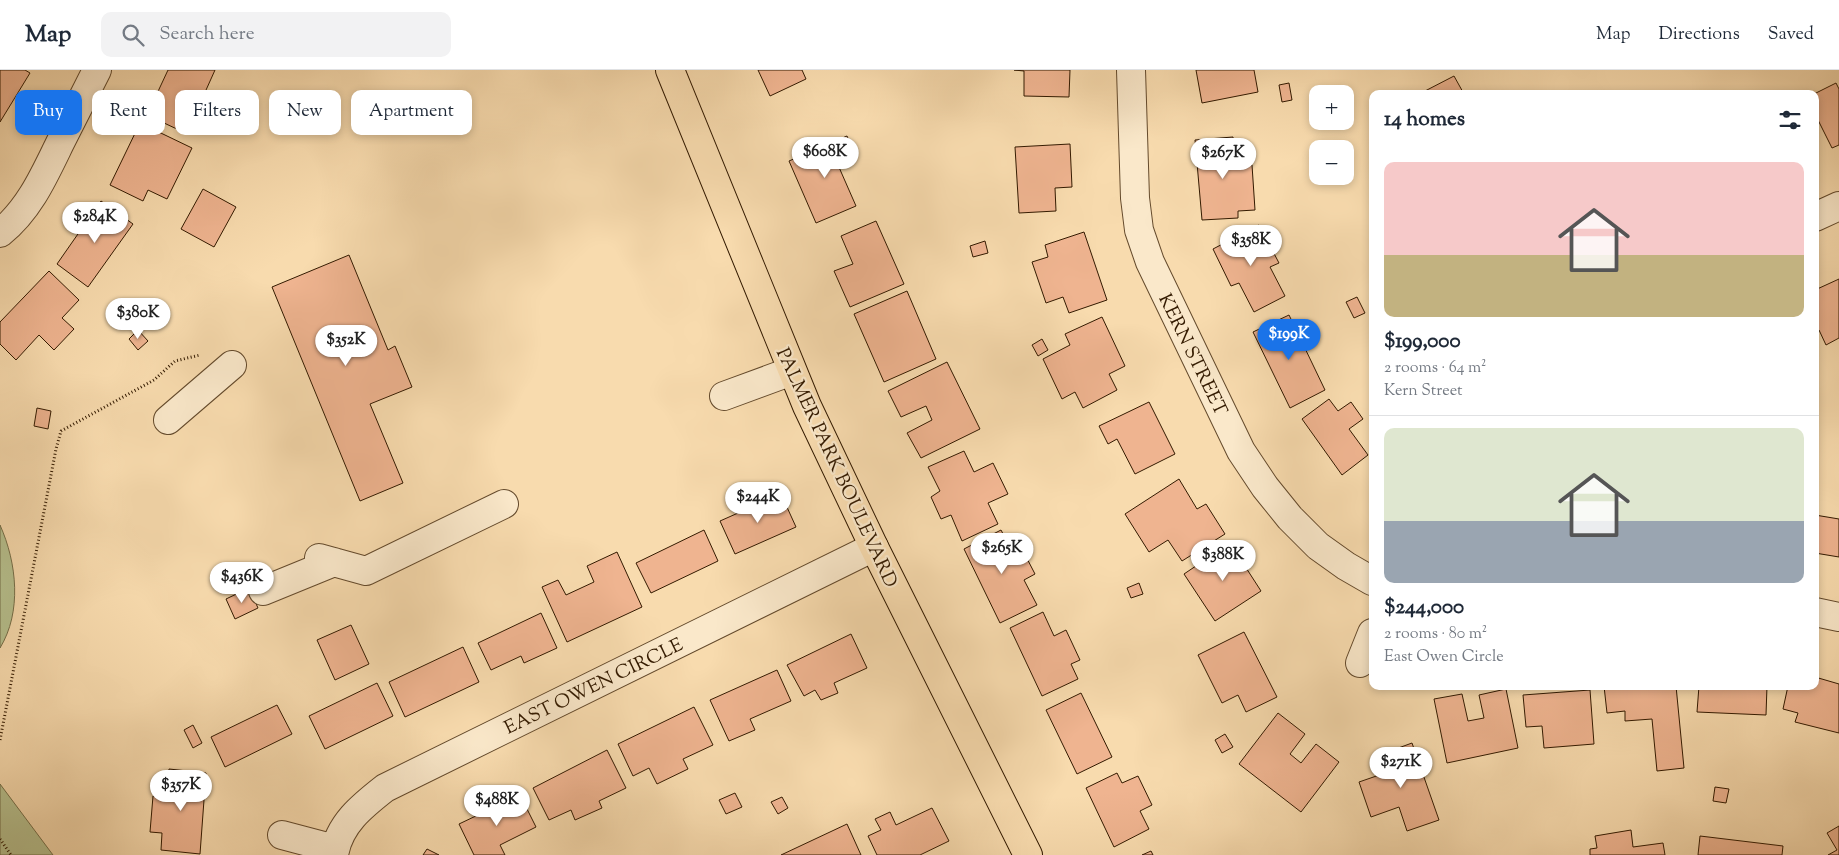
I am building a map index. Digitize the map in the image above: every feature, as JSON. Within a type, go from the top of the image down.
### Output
[{"type":"main road","name":"PALMER PARK BOULEVARD","points":[[670,70],[792,371],[874,547],[1028,855]]},
{"type":"street","points":[[0,233],[28,203],[97,70]]},
{"type":"street","name":"KERN STREET","points":[[1131,70],[1134,198],[1139,230],[1150,262],[1241,451],[1265,487],[1290,518],[1318,546],[1369,579]]},
{"type":"street","points":[[1819,215],[1839,206]]},
{"type":"street","points":[[168,420],[220,359]]},
{"type":"street","points":[[724,396],[792,371]]},
{"type":"street","points":[[263,591],[326,560],[366,571],[504,504]]},
{"type":"street","name":"EAST OWEN CIRCLE","points":[[282,835],[335,852],[343,828],[361,806],[385,788],[874,547]]},
{"type":"street","points":[[1819,613],[1839,617]]},
{"type":"street","points":[[1360,663],[1369,640]]},
{"type":"path","points":[[0,740],[56,449],[61,432],[154,380],[175,361],[220,359]]},
{"type":"path","points":[[0,840],[11,855]]},
{"type":"green space","points":[[0,525],[10,555],[15,587],[12,619],[0,648]]},
{"type":"green space","points":[[0,784],[53,855],[0,855]]},
{"type":"building","points":[[0,70],[25,70],[30,73],[20,90],[15,90],[15,98],[0,122]]},
{"type":"building","points":[[168,70],[215,70],[206,90],[175,90],[175,128],[165,123],[165,90],[159,90]]},
{"type":"building","points":[[758,70],[802,70],[806,79],[770,96]]},
{"type":"building","points":[[1014,70],[1070,70],[1069,97],[1024,96],[1024,71]]},
{"type":"building","points":[[1196,70],[1254,70],[1258,92],[1202,103]]},
{"type":"building","points":[[1454,76],[1462,90],[1427,90]]},
{"type":"building","points":[[1289,83],[1292,100],[1282,102],[1279,85]]},
{"type":"building","points":[[1836,83],[1839,89],[1839,145],[1832,148],[1819,122],[1819,92]]},
{"type":"building","points":[[134,135],[165,135],[192,148],[167,199],[148,190],[143,201],[110,185]]},
{"type":"building","points":[[847,136],[856,158],[838,165],[856,206],[816,223],[789,161]]},
{"type":"building","points":[[1233,137],[1235,166],[1252,165],[1255,210],[1238,211],[1238,218],[1202,220],[1195,140]]},
{"type":"building","points":[[1070,144],[1072,187],[1055,188],[1056,211],[1019,213],[1015,147]]},
{"type":"building","points":[[203,189],[236,207],[214,247],[181,229]]},
{"type":"building","points":[[101,201],[133,224],[88,287],[57,264]]},
{"type":"building","points":[[876,221],[904,284],[850,307],[834,271],[853,264],[841,236]]},
{"type":"building","points":[[1259,225],[1279,263],[1270,267],[1285,296],[1254,312],[1239,283],[1231,286],[1213,249]]},
{"type":"building","points":[[1084,232],[1107,300],[1069,313],[1063,297],[1046,303],[1032,262],[1048,257],[1045,245]]},
{"type":"building","points":[[985,241],[988,253],[973,257],[970,246]]},
{"type":"building","points":[[349,255],[388,350],[395,346],[412,387],[370,404],[403,483],[360,501],[272,287]]},
{"type":"building","points":[[49,271],[79,300],[62,318],[74,329],[54,350],[39,335],[16,360],[0,344],[0,322]]},
{"type":"building","points":[[1839,279],[1839,338],[1826,345],[1819,330],[1819,288]]},
{"type":"building","points":[[907,291],[936,359],[884,382],[854,314]]},
{"type":"building","points":[[1357,297],[1365,313],[1354,318],[1346,302]]},
{"type":"building","points":[[1289,315],[1325,390],[1290,408],[1253,332]]},
{"type":"building","points":[[1102,317],[1125,366],[1109,374],[1117,390],[1083,408],[1075,392],[1062,399],[1043,359],[1070,345],[1065,334]]},
{"type":"building","points":[[138,330],[148,341],[138,350],[129,339]]},
{"type":"building","points":[[1042,339],[1048,350],[1038,356],[1032,345]]},
{"type":"building","points":[[947,362],[980,429],[921,458],[907,433],[932,420],[926,406],[901,417],[888,391]]},
{"type":"building","points":[[1329,399],[1338,411],[1351,402],[1363,419],[1349,429],[1368,455],[1342,475],[1302,419]]},
{"type":"building","points":[[1149,402],[1175,454],[1135,474],[1117,439],[1108,444],[1099,426]]},
{"type":"building","points":[[37,408],[51,411],[48,429],[34,426]]},
{"type":"building","points":[[964,451],[974,472],[993,463],[1008,494],[988,503],[998,524],[962,541],[951,515],[941,519],[931,497],[940,491],[928,467]]},
{"type":"building","points":[[1179,479],[1197,509],[1206,504],[1225,534],[1182,561],[1168,540],[1149,552],[1125,514]]},
{"type":"building","points":[[781,494],[796,527],[735,554],[720,521]]},
{"type":"building","points":[[1819,516],[1839,519],[1839,557],[1819,554]]},
{"type":"building","points":[[704,530],[718,561],[651,593],[636,563]]},
{"type":"building","points":[[1001,530],[1012,551],[1021,547],[1035,574],[1024,580],[1037,605],[1000,623],[964,549]]},
{"type":"building","points":[[1230,543],[1261,591],[1215,621],[1184,574]]},
{"type":"building","points":[[617,552],[642,607],[567,642],[542,587],[558,580],[566,595],[594,582],[587,566]]},
{"type":"building","points":[[1139,583],[1143,594],[1131,598],[1127,588]]},
{"type":"building","points":[[249,588],[258,608],[235,619],[226,599]]},
{"type":"building","points":[[1043,612],[1054,636],[1066,630],[1080,660],[1071,664],[1078,679],[1042,696],[1010,628]]},
{"type":"building","points":[[541,613],[557,648],[524,663],[521,656],[491,670],[478,643]]},
{"type":"building","points":[[351,625],[369,664],[335,680],[317,640]]},
{"type":"building","points":[[1244,632],[1277,697],[1246,712],[1238,695],[1222,703],[1198,655]]},
{"type":"building","points":[[851,634],[867,668],[834,683],[838,693],[821,700],[815,690],[804,696],[787,665]]},
{"type":"building","points":[[463,647],[479,682],[405,717],[389,682]]},
{"type":"building","points":[[777,670],[791,701],[750,719],[755,730],[729,741],[710,700]]},
{"type":"building","points":[[1819,678],[1839,684],[1839,733],[1795,722],[1798,713],[1783,709],[1787,690],[1819,690]]},
{"type":"building","points":[[377,683],[393,716],[325,749],[309,716]]},
{"type":"building","points":[[1506,690],[1518,748],[1447,763],[1434,699],[1462,694],[1468,721],[1484,718],[1479,695]]},
{"type":"building","points":[[1590,690],[1594,744],[1544,748],[1542,726],[1526,727],[1523,695]]},
{"type":"building","points":[[1604,690],[1676,690],[1684,768],[1657,771],[1652,719],[1625,721],[1625,711],[1607,713]]},
{"type":"building","points":[[1699,690],[1767,690],[1766,715],[1697,712]]},
{"type":"building","points":[[1081,693],[1112,757],[1077,774],[1046,710]]},
{"type":"building","points":[[277,705],[292,734],[225,767],[211,737]]},
{"type":"building","points":[[694,707],[713,745],[683,759],[688,769],[657,784],[649,768],[633,776],[618,744]]},
{"type":"building","points":[[1278,713],[1305,734],[1290,754],[1301,763],[1316,744],[1339,762],[1301,812],[1239,764]]},
{"type":"building","points":[[193,725],[202,743],[193,748],[184,730]]},
{"type":"building","points":[[1225,734],[1233,747],[1222,753],[1215,740]]},
{"type":"building","points":[[1412,743],[1439,820],[1407,831],[1399,807],[1371,817],[1359,782],[1388,772],[1382,754]]},
{"type":"building","points":[[607,750],[626,788],[599,801],[602,808],[575,820],[571,810],[549,820],[533,788]]},
{"type":"building","points":[[169,769],[206,773],[200,854],[161,850],[162,833],[150,832],[153,796],[167,797]]},
{"type":"building","points":[[1117,773],[1122,783],[1138,776],[1152,805],[1140,811],[1149,829],[1114,847],[1086,788]]},
{"type":"building","points":[[1715,787],[1729,789],[1726,803],[1713,801]]},
{"type":"building","points":[[735,793],[742,807],[726,814],[719,800]]},
{"type":"building","points":[[520,795],[536,827],[500,845],[505,855],[474,855],[459,824]]},
{"type":"building","points":[[782,797],[788,808],[778,814],[771,802]]},
{"type":"building","points":[[932,808],[949,841],[920,855],[877,855],[868,836],[881,830],[875,819],[890,812],[896,825]]},
{"type":"building","points":[[847,824],[861,855],[781,855]]},
{"type":"building","points":[[1839,826],[1839,855],[1828,855],[1837,850],[1827,833]]},
{"type":"building","points":[[1631,830],[1633,847],[1663,843],[1665,855],[1590,855],[1590,849],[1597,848],[1595,836]]},
{"type":"building","points":[[1700,836],[1783,846],[1782,855],[1698,855]]},
{"type":"building","points":[[427,849],[439,855],[423,855]]},
{"type":"building","points":[[1151,851],[1153,855],[1142,855]]}]
